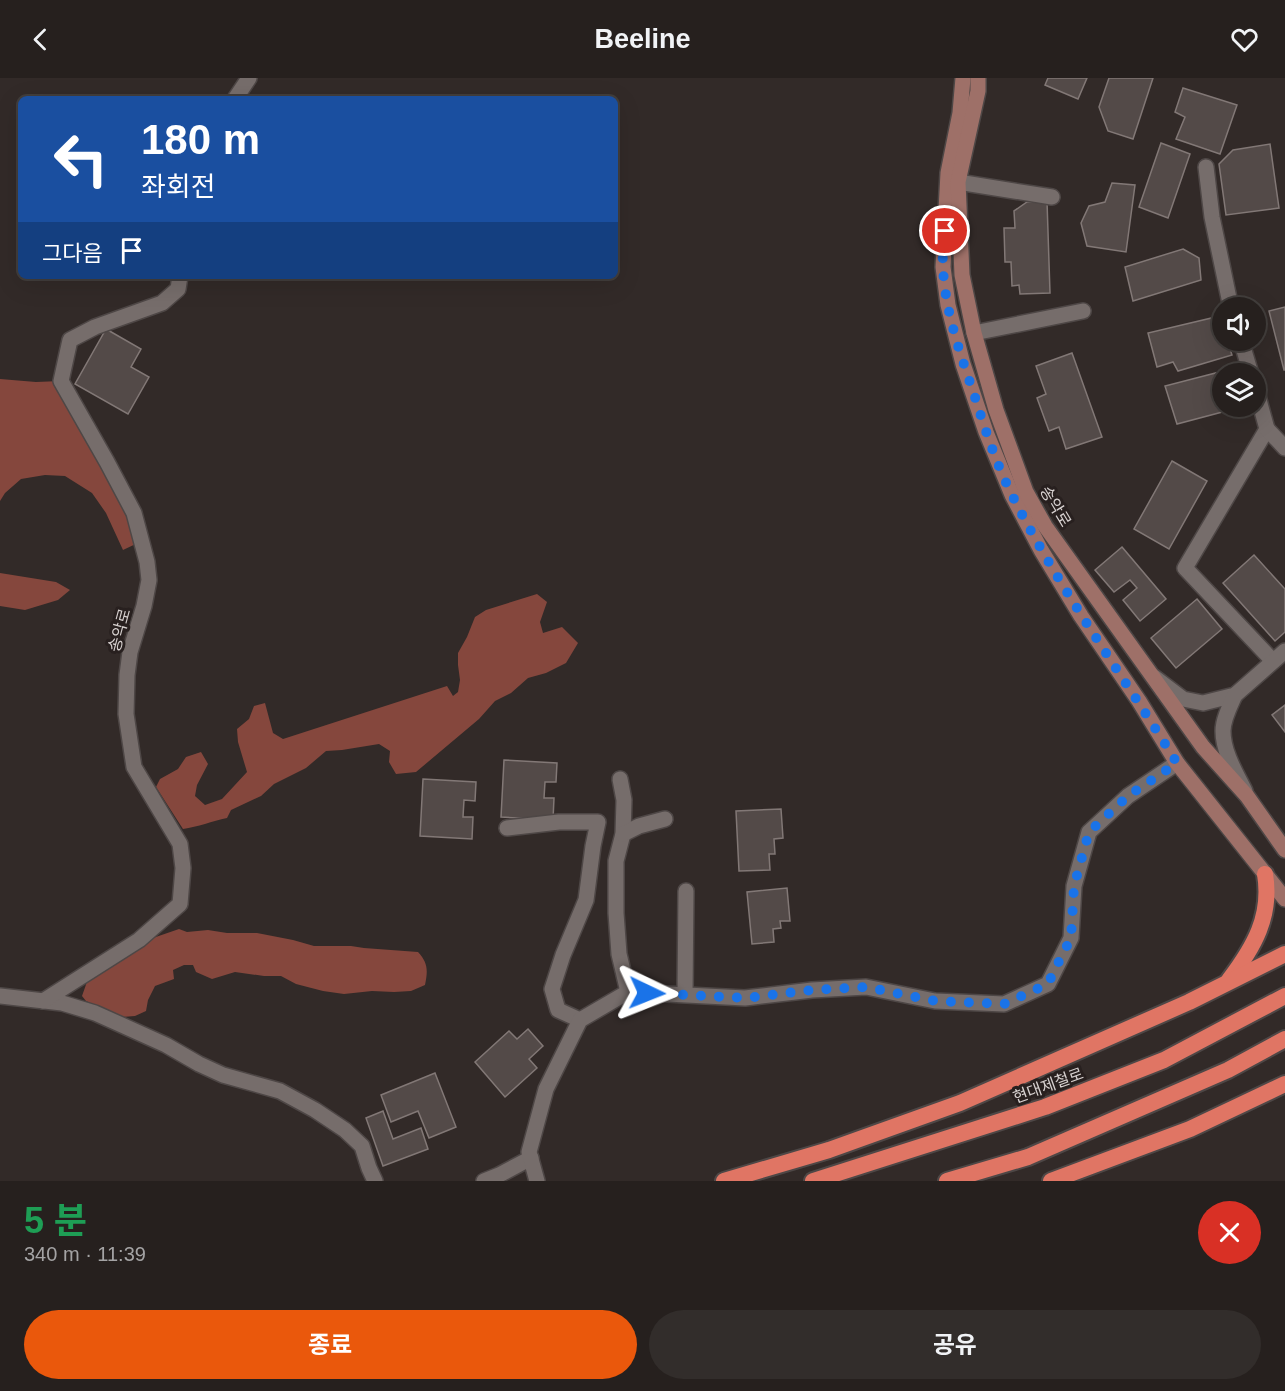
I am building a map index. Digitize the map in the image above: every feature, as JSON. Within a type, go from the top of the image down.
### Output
[{"type":"highway","points":[[1225,984],[1241,964],[1258,934],[1267,903],[1268,889],[1265,874]]},
{"type":"highway","points":[[723,1181],[829,1150],[960,1102],[1190,1002],[1285,954]]},
{"type":"highway","name":"현대제철로","points":[[813,1181],[1045,1107],[1164,1059],[1285,996]]},
{"type":"highway","points":[[947,1181],[1028,1157],[1228,1070],[1285,1039]]},
{"type":"highway","points":[[1051,1181],[1190,1129],[1285,1084]]},
{"type":"main road","points":[[963,78],[960,113],[948,173],[943,267],[948,305],[963,364],[986,432],[1012,495],[1041,550],[1081,616],[1139,701],[1177,763],[1285,899]]},
{"type":"main road","name":"송악로","points":[[978,78],[978,91],[958,182],[962,275],[974,333],[996,410],[1026,492],[1045,526],[1203,747],[1247,796],[1285,850]]},
{"type":"street","points":[[237,96],[249,78]]},
{"type":"street","points":[[1206,166],[1212,217],[1229,297]]},
{"type":"street","points":[[958,182],[1052,197]]},
{"type":"street","name":"송악로","points":[[44,1000],[139,940],[180,904],[183,868],[180,844],[134,767],[126,714],[130,652],[149,580],[147,562],[134,513],[61,381],[70,340],[95,327],[162,303],[178,289],[180,279]]},
{"type":"street","points":[[974,333],[1083,311]]},
{"type":"street","points":[[1264,417],[1267,429],[1285,448]]},
{"type":"street","name":"송악로","points":[[1151,674],[1183,699],[1203,703],[1235,694],[1279,656],[1185,568],[1267,429]]},
{"type":"street","points":[[1235,694],[1227,710],[1223,731],[1227,753],[1247,796]]},
{"type":"street","points":[[537,1181],[529,1152],[546,1089],[580,1020],[628,992],[746,998],[812,990],[866,987],[935,1001],[1004,1004],[1048,984],[1071,938],[1074,886],[1089,832],[1128,796],[1177,763]]},
{"type":"street","points":[[620,779],[624,800],[623,834],[616,861],[616,913],[619,954],[628,992]]},
{"type":"street","points":[[623,834],[639,826],[664,819]]},
{"type":"street","points":[[507,828],[559,822],[598,822],[586,900],[563,955],[552,989],[558,1011],[580,1020]]},
{"type":"street","points":[[686,891],[686,994]]},
{"type":"street","points":[[0,996],[62,1003],[95,1013],[166,1045],[223,1075],[280,1091],[345,1130],[362,1146],[375,1181]]},
{"type":"street","points":[[484,1181],[531,1158]]},
{"type":"shaded area","points":[[0,379],[36,382],[61,381],[142,541],[123,550],[106,513],[92,493],[65,476],[45,475],[21,479],[5,493],[0,501]]},
{"type":"shaded area","points":[[0,573],[56,582],[70,590],[58,600],[25,610],[0,606]]},
{"type":"shaded area","points":[[537,594],[547,602],[540,622],[543,633],[562,627],[578,643],[566,663],[546,673],[528,678],[511,693],[495,701],[479,719],[416,772],[396,774],[389,762],[390,751],[379,744],[326,751],[306,768],[274,784],[261,796],[231,810],[227,818],[183,829],[156,787],[160,779],[178,769],[186,757],[201,752],[208,764],[197,785],[195,796],[205,805],[222,799],[247,772],[238,742],[237,729],[249,719],[254,706],[265,703],[273,733],[283,739],[447,686],[453,696],[458,692],[460,680],[458,653],[475,617],[486,610]]},
{"type":"shaded area","points":[[179,929],[187,932],[208,930],[227,933],[257,933],[314,946],[351,946],[418,952],[426,967],[425,985],[411,991],[344,994],[296,984],[281,976],[235,972],[212,979],[196,972],[193,965],[184,965],[173,970],[174,979],[155,986],[148,1000],[146,1011],[135,1016],[122,1017],[86,1001],[82,996],[89,976],[150,939]]},
{"type":"building","points":[[1048,78],[1087,78],[1078,99],[1045,85]]},
{"type":"building","points":[[1109,78],[1153,78],[1133,139],[1108,131],[1099,107]]},
{"type":"building","points":[[1183,88],[1237,105],[1220,154],[1176,139],[1185,117],[1175,112]]},
{"type":"building","points":[[1161,143],[1190,154],[1168,218],[1139,207]]},
{"type":"building","points":[[1270,144],[1279,208],[1226,215],[1219,164],[1233,150]]},
{"type":"building","points":[[1112,183],[1135,185],[1126,252],[1087,246],[1081,223],[1089,206],[1105,202]]},
{"type":"building","points":[[1047,201],[1050,293],[1020,294],[1019,285],[1012,286],[1011,262],[1005,262],[1004,228],[1015,228],[1014,211],[1027,202]]},
{"type":"building","points":[[1183,249],[1199,258],[1201,280],[1133,301],[1125,267]]},
{"type":"building","points":[[1285,307],[1285,370],[1284,370],[1269,311]]},
{"type":"building","points":[[1212,318],[1212,351],[1231,351],[1232,355],[1178,371],[1173,362],[1157,367],[1148,333]]},
{"type":"building","points":[[106,329],[141,349],[131,367],[149,377],[128,414],[75,384]]},
{"type":"building","points":[[1072,353],[1102,437],[1066,449],[1059,427],[1049,431],[1037,398],[1046,394],[1036,366]]},
{"type":"building","points":[[1212,374],[1212,415],[1177,424],[1165,386]]},
{"type":"building","points":[[1172,461],[1207,481],[1169,549],[1134,529]]},
{"type":"building","points":[[1122,547],[1166,599],[1140,621],[1123,600],[1137,588],[1130,580],[1114,592],[1095,570]]},
{"type":"building","points":[[1254,555],[1285,589],[1285,632],[1275,641],[1223,583]]},
{"type":"building","points":[[1197,599],[1222,629],[1176,668],[1151,638]]},
{"type":"building","points":[[1285,705],[1285,732],[1272,715]]},
{"type":"building","points":[[504,760],[557,763],[556,782],[545,782],[544,798],[554,798],[553,820],[501,817]]},
{"type":"building","points":[[423,779],[476,782],[475,801],[464,800],[463,817],[473,817],[472,839],[420,836]]},
{"type":"building","points":[[781,809],[783,838],[774,839],[775,854],[769,854],[770,870],[739,871],[736,811]]},
{"type":"building","points":[[787,888],[790,921],[780,921],[781,928],[773,929],[774,942],[752,944],[747,892]]},
{"type":"building","points":[[528,1029],[543,1046],[529,1059],[537,1068],[505,1097],[475,1062],[509,1031],[517,1039]]},
{"type":"building","points":[[435,1073],[456,1127],[429,1138],[418,1111],[391,1122],[381,1095]]},
{"type":"building","points":[[383,1111],[393,1139],[421,1128],[428,1149],[383,1166],[366,1118]]},
{"type":"route","points":[[647,993],[746,998],[812,990],[866,987],[935,1001],[1004,1004],[1048,984],[1071,938],[1074,886],[1089,832],[1128,796],[1177,763],[1139,701],[1081,616],[1041,550],[1012,495],[986,432],[963,364],[948,305],[943,267],[945,231]]}]
